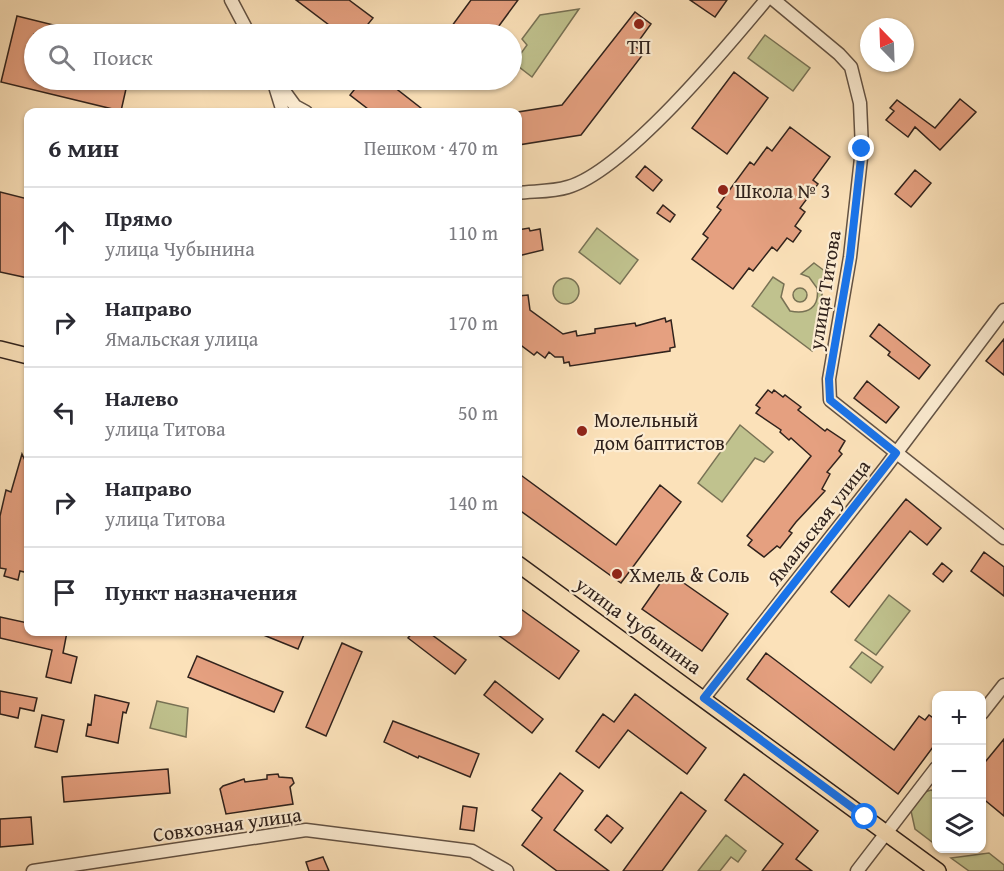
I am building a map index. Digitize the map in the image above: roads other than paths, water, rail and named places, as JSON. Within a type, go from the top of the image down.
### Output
[{"type":"main road","points":[[0,349],[24,355]]},
{"type":"main road","name":"улица Чубынина","points":[[522,567],[938,871]]},
{"type":"street","points":[[231,0],[244,24]]},
{"type":"street","points":[[522,193],[568,188],[602,168],[669,108],[722,54],[766,0]]},
{"type":"street","name":"улица Титова","points":[[774,0],[839,54],[851,67],[858,86],[862,149],[850,257],[829,379],[830,400],[1004,537]]},
{"type":"street","points":[[277,90],[282,108]]},
{"type":"street","points":[[282,90],[299,108]]},
{"type":"street","name":"Ямальская улица","points":[[704,698],[896,453],[1004,310]]},
{"type":"street","points":[[986,707],[1002,688]]},
{"type":"street","points":[[857,871],[932,773]]},
{"type":"street","name":"Совхозная улица","points":[[33,871],[306,830],[472,851],[495,862],[507,871]]},
{"type":"place","name":"ТП","points":[[639,24]]},
{"type":"place","name":"Школа № 3","points":[[723,190]]},
{"type":"place","name":"Молельный дом баптистов","points":[[582,431]]},
{"type":"place","name":"Хмель & Соль","points":[[617,574]]}]
